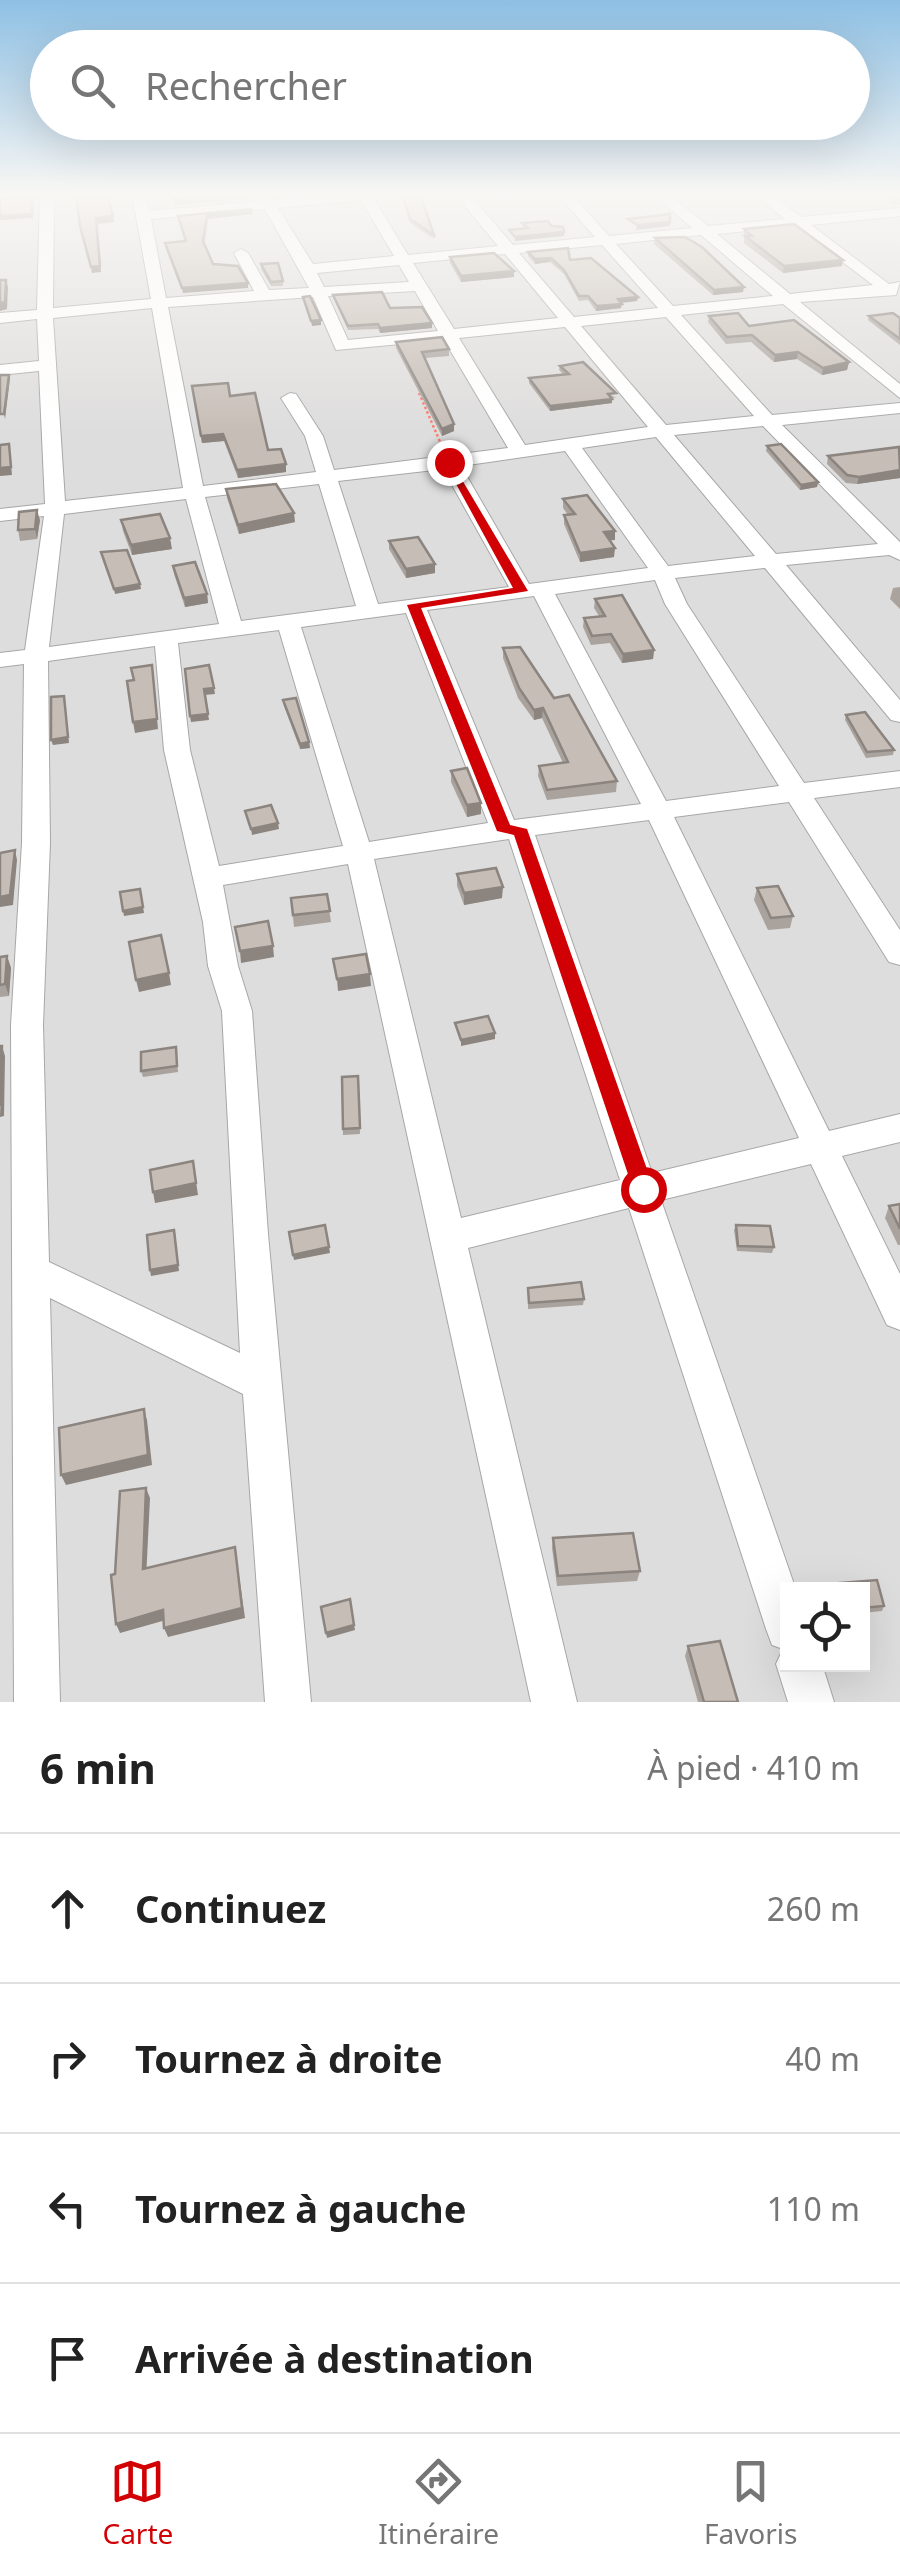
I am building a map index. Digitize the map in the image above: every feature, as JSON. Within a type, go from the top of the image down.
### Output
[{"type":"street","points":[[37,1702],[27,1025],[36,843],[36,656],[55,509],[46,273]]},
{"type":"street","points":[[154,273],[194,492],[232,630]]},
{"type":"street","points":[[253,273],[264,294]]},
{"type":"street","points":[[310,273],[342,346],[893,287],[900,299]]},
{"type":"street","points":[[410,273],[450,333],[519,452]]},
{"type":"street","points":[[528,273],[900,715]]},
{"type":"street","points":[[636,273],[769,422],[898,550]]},
{"type":"street","points":[[756,273],[900,392]]},
{"type":"street","points":[[0,318],[264,294],[418,286]]},
{"type":"street","points":[[0,370],[50,365]]},
{"type":"street","points":[[290,398],[314,436],[369,611]]},
{"type":"street","points":[[0,515],[449,462],[658,431],[900,408]]},
{"type":"street","points":[[570,445],[662,572],[676,604],[900,954]]},
{"type":"street","points":[[449,462],[531,590],[658,811],[900,1314]]},
{"type":"street","points":[[0,660],[662,572],[898,550]]},
{"type":"street","points":[[414,605],[512,830],[643,1189],[780,1605]]},
{"type":"street","points":[[288,622],[359,852],[451,1236],[554,1702]]},
{"type":"street","points":[[166,638],[177,750],[237,1011],[288,1702]]},
{"type":"street","points":[[205,878],[512,830],[900,779]]},
{"type":"street","points":[[451,1236],[900,1128]]},
{"type":"street","points":[[31,1272],[264,1384]]},
{"type":"street","points":[[802,1672],[811,1702]]},
{"type":"path","points":[[419,392],[449,462]]},
{"type":"shaded area","points":[[0,273],[900,273],[900,1702],[0,1702]]},
{"type":"building","points":[[176,273],[242,273],[248,283],[182,288]]},
{"type":"building","points":[[266,273],[281,273],[283,281],[271,282]]},
{"type":"building","points":[[566,273],[610,273],[638,297],[618,299],[622,304],[597,306],[588,296],[579,296]]},
{"type":"building","points":[[695,273],[730,273],[744,287],[714,290]]},
{"type":"building","points":[[0,280],[6,280],[5,302],[0,303]]},
{"type":"building","points":[[382,292],[390,308],[422,307],[432,323],[380,328],[378,324],[348,326],[333,295]]},
{"type":"building","points":[[310,296],[321,320],[311,321],[303,297]]},
{"type":"building","points":[[738,313],[749,326],[794,320],[849,362],[823,368],[798,352],[775,355],[752,335],[727,337],[709,316]]},
{"type":"building","points":[[893,313],[900,318],[900,339],[869,316]]},
{"type":"building","points":[[442,337],[449,349],[422,352],[454,424],[442,429],[396,342]]},
{"type":"building","points":[[583,362],[616,393],[608,394],[612,399],[550,406],[529,378],[569,374],[560,366]]},
{"type":"building","points":[[0,375],[9,375],[4,414],[0,414]]},
{"type":"building","points":[[228,383],[230,396],[255,393],[268,450],[281,449],[286,464],[237,470],[223,434],[201,436],[192,386]]},
{"type":"building","points":[[9,444],[11,467],[0,468],[0,445]]},
{"type":"building","points":[[781,444],[818,482],[801,485],[767,446]]},
{"type":"building","points":[[899,447],[900,470],[859,477],[847,475],[828,456]]},
{"type":"building","points":[[276,484],[294,513],[238,525],[226,489]]},
{"type":"building","points":[[587,495],[615,531],[604,532],[615,548],[580,553],[564,515],[575,514],[563,499]]},
{"type":"building","points":[[37,510],[35,529],[18,530],[19,512]]},
{"type":"building","points":[[160,514],[170,538],[131,545],[121,520]]},
{"type":"building","points":[[418,537],[435,564],[406,569],[389,541]]},
{"type":"building","points":[[127,550],[140,584],[114,589],[101,552]]},
{"type":"building","points":[[195,562],[207,594],[184,598],[173,566]]},
{"type":"building","points":[[622,595],[654,650],[623,654],[611,634],[592,636],[584,618],[605,616],[595,599]]},
{"type":"building","points":[[520,647],[554,698],[569,695],[617,781],[547,790],[539,766],[568,762],[543,708],[534,710],[519,688],[503,648]]},
{"type":"building","points":[[152,665],[157,719],[133,722],[127,681],[134,680],[131,668]]},
{"type":"building","points":[[209,665],[214,688],[204,689],[208,714],[190,716],[185,669]]},
{"type":"building","points":[[64,696],[68,737],[51,740],[51,697]]},
{"type":"building","points":[[296,698],[309,742],[300,744],[283,700]]},
{"type":"building","points":[[865,712],[894,750],[867,752],[846,715]]},
{"type":"building","points":[[467,768],[481,803],[467,805],[451,771]]},
{"type":"building","points":[[271,805],[278,823],[251,829],[245,811]]},
{"type":"building","points":[[15,850],[10,895],[0,897],[0,853]]},
{"type":"building","points":[[496,868],[503,887],[464,893],[457,874]]},
{"type":"building","points":[[778,886],[793,916],[771,918],[757,888]]},
{"type":"building","points":[[140,889],[143,907],[123,911],[120,892]]},
{"type":"building","points":[[327,894],[330,911],[293,915],[291,898]]},
{"type":"building","points":[[268,921],[273,946],[240,951],[235,927]]},
{"type":"building","points":[[161,935],[169,973],[136,980],[129,942]]},
{"type":"building","points":[[366,954],[370,974],[337,979],[333,959]]},
{"type":"building","points":[[7,956],[5,984],[0,985],[0,957]]},
{"type":"building","points":[[488,1016],[495,1033],[461,1040],[455,1023]]},
{"type":"building","points":[[176,1047],[177,1066],[141,1071],[141,1052]]},
{"type":"building","points":[[358,1076],[360,1128],[343,1129],[342,1077]]},
{"type":"building","points":[[193,1161],[196,1183],[153,1192],[150,1170]]},
{"type":"building","points":[[900,1204],[900,1229],[889,1206]]},
{"type":"building","points":[[325,1225],[329,1247],[293,1255],[289,1232]]},
{"type":"building","points":[[736,1225],[770,1226],[774,1247],[738,1246]]},
{"type":"building","points":[[174,1230],[178,1265],[150,1270],[147,1235]]},
{"type":"building","points":[[581,1282],[584,1299],[529,1303],[528,1288]]},
{"type":"building","points":[[144,1409],[148,1455],[61,1475],[59,1428]]},
{"type":"building","points":[[146,1488],[143,1569],[235,1547],[242,1608],[164,1628],[163,1610],[116,1624],[111,1575],[115,1574],[120,1491]]},
{"type":"building","points":[[633,1533],[640,1571],[558,1576],[553,1538]]},
{"type":"building","points":[[877,1580],[884,1606],[870,1607],[870,1582],[853,1582]]},
{"type":"building","points":[[350,1599],[354,1625],[326,1633],[321,1607]]},
{"type":"building","points":[[720,1641],[738,1702],[704,1702],[688,1646]]},
{"type":"route","points":[[449,462],[522,591],[414,605],[505,831],[520,829],[643,1189]]}]
